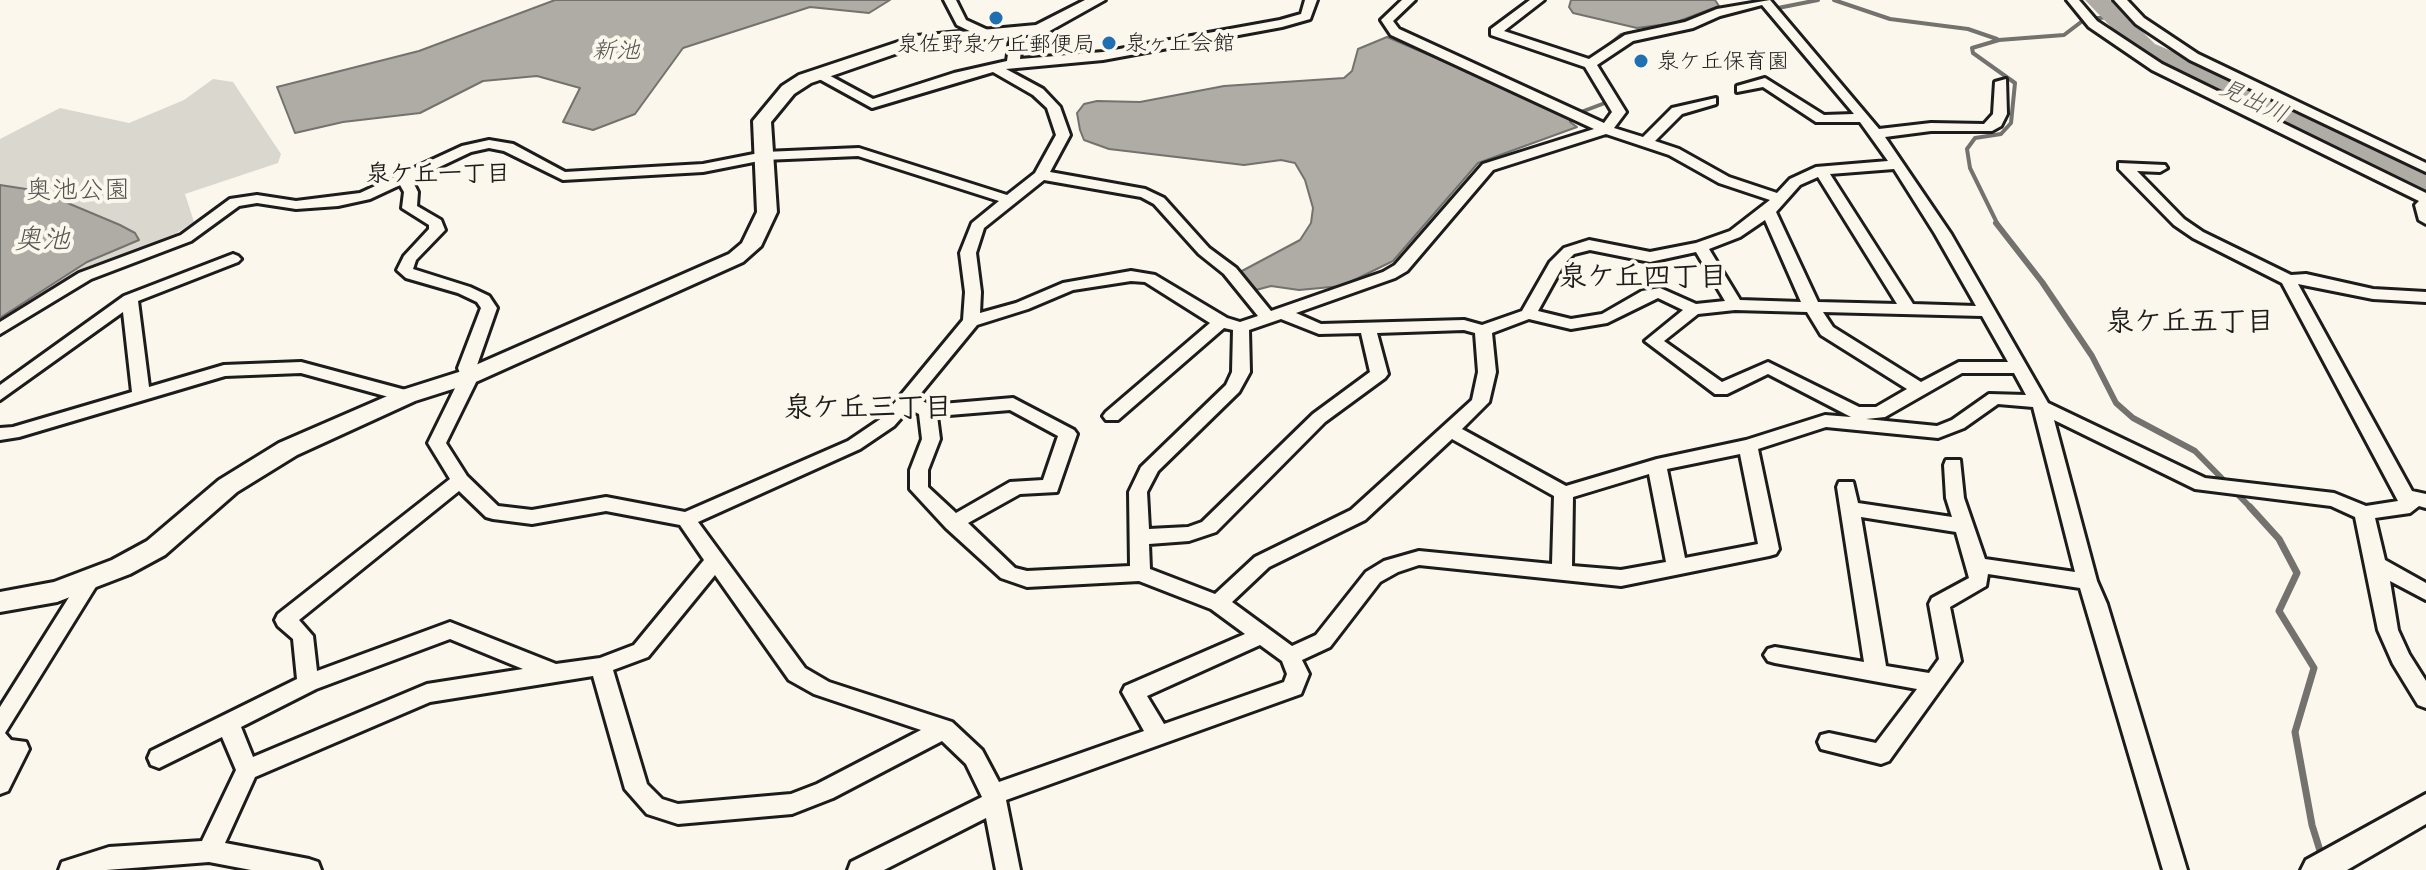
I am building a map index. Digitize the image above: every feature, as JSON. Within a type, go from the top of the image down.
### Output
[{"type":"street","points":[[950,0],[961,22],[986,34]]},
{"type":"street","points":[[0,602],[57,592],[90,580],[156,548],[228,486],[288,449],[407,396],[470,376],[736,258],[751,246],[767,212],[762,121],[788,90],[818,75],[916,41],[1017,33],[1051,25],[1097,0]]},
{"type":"street","points":[[818,75],[872,104],[959,76],[1013,63],[1103,56],[1282,23],[1306,16],[1311,0]]},
{"type":"street","points":[[1409,0],[1387,20],[1395,32],[1569,110],[1606,130],[1674,152],[1773,204],[1812,307],[1827,331],[1920,389]]},
{"type":"street","points":[[404,178],[411,192],[409,208],[436,223],[437,230],[409,259],[405,270],[412,275],[464,290],[483,299],[489,308],[467,368],[470,376],[437,443],[460,481],[493,512],[532,517],[606,504],[686,519],[854,445],[888,422],[971,321],[1022,306],[1069,286],[1131,276],[1149,278],[1221,322],[1241,327],[1362,286],[1401,268],[1488,167],[1606,130],[1619,112],[1590,64],[1495,32],[1538,0]]},
{"type":"street","points":[[1740,0],[1763,5],[1876,134],[1943,234],[2041,405],[2087,581],[2097,604],[2175,870]]},
{"type":"street","points":[[2073,0],[2093,24],[2157,67],[2426,201],[2422,205],[2426,220]]},
{"type":"street","points":[[2120,0],[2140,21],[2194,57],[2426,168]]},
{"type":"street","points":[[1590,64],[1629,38],[1689,25],[1717,13],[1763,5]]},
{"type":"street","points":[[1013,63],[1017,33]]},
{"type":"street","points":[[971,321],[973,292],[968,253],[977,226],[1041,175],[1063,135],[1053,107],[1038,92],[995,68]]},
{"type":"street","points":[[1742,89],[1765,82],[1821,119],[1864,118]]},
{"type":"street","points":[[1876,134],[1931,127],[1987,128],[1996,123],[2000,114],[2001,82]]},
{"type":"street","points":[[1646,142],[1677,111],[1711,101]]},
{"type":"street","points":[[0,329],[85,276],[186,238],[235,202],[257,199],[296,205],[338,202],[365,196],[467,149],[489,144],[508,147],[563,176],[703,168],[764,156],[859,152],[1009,200]]},
{"type":"street","points":[[1528,314],[1558,262],[1569,251],[1589,245],[1650,257],[1700,247],[1735,234],[1795,182],[1821,170],[1898,164]]},
{"type":"street","points":[[2160,168],[2124,166],[2179,222],[2198,235],[2288,280],[2306,279],[2373,294],[2426,297]]},
{"type":"street","points":[[1821,170],[1908,309]]},
{"type":"street","points":[[1041,175],[1145,193],[1159,201],[1204,251],[1230,271],[1277,317],[1319,329],[1464,325],[1483,330],[1528,314],[1571,324],[1607,318],[1648,294],[1660,293],[1694,309],[1735,305],[1987,311]]},
{"type":"street","points":[[1700,247],[1735,305]]},
{"type":"street","points":[[0,394],[130,299],[233,259]]},
{"type":"street","points":[[1452,431],[1564,493],[1657,465],[1748,446],[1825,421],[1938,432],[1958,424],[1995,398],[2041,405],[2202,484],[2334,500],[2364,513],[2410,506],[2288,280]]},
{"type":"street","points":[[130,299],[141,395]]},
{"type":"street","points":[[1694,309],[1653,341],[1721,390],[1768,367],[1856,413],[1879,413],[1959,367],[2022,368]]},
{"type":"street","points":[[1112,416],[1221,322]]},
{"type":"street","points":[[1140,573],[1138,492],[1150,467],[1233,388],[1241,372],[1241,327]]},
{"type":"street","points":[[1139,537],[1189,534],[1209,527],[1319,418],[1379,374],[1368,328]]},
{"type":"street","points":[[1218,603],[1262,562],[1358,515],[1452,431],[1480,402],[1487,372],[1483,330]]},
{"type":"street","points":[[0,434],[13,433],[224,371],[301,367],[407,396]]},
{"type":"street","points":[[906,400],[928,411],[1013,404],[1068,434],[1050,487],[1017,487],[953,523]]},
{"type":"street","points":[[860,870],[993,798],[1293,688],[1298,674],[1290,656],[1218,603],[1140,573],[1027,579],[1008,573],[919,489],[919,470],[931,439],[928,411]]},
{"type":"street","points":[[1290,656],[1323,641],[1373,577],[1391,566],[1419,558],[1621,578],[1769,549],[1748,446]]},
{"type":"street","points":[[1657,465],[1677,567]]},
{"type":"street","points":[[1829,742],[1881,754],[1950,661],[1939,604],[1979,581],[1977,565],[1955,498],[1953,465]]},
{"type":"street","points":[[308,683],[303,636],[285,620],[460,481]]},
{"type":"street","points":[[1846,487],[1877,674]]},
{"type":"street","points":[[1562,573],[1564,493]]},
{"type":"street","points":[[2405,497],[2426,501]]},
{"type":"street","points":[[1850,509],[1964,526]]},
{"type":"street","points":[[2364,513],[2388,630],[2400,658],[2426,699]]},
{"type":"street","points":[[686,519],[797,674],[822,688],[944,729],[974,757],[993,798],[1008,870]]},
{"type":"street","points":[[209,851],[247,770],[427,693],[601,666],[641,651],[714,562]]},
{"type":"street","points":[[2376,564],[2426,592]]},
{"type":"street","points":[[1977,565],[2087,581]]},
{"type":"street","points":[[0,726],[90,580]]},
{"type":"street","points":[[159,758],[308,683],[450,630],[554,673]]},
{"type":"street","points":[[1159,736],[1133,692],[1261,636]]},
{"type":"street","points":[[1775,655],[1933,683]]},
{"type":"street","points":[[601,666],[637,789],[655,807],[678,814],[792,804],[825,791],[944,729]]},
{"type":"street","points":[[228,723],[247,770]]},
{"type":"street","points":[[0,745],[5,750],[18,749],[0,784]]},
{"type":"street","points":[[2317,870],[2426,808]]},
{"type":"street","points":[[71,870],[109,858],[209,851],[309,870]]},
{"type":"green space","name":"奥池公園","points":[[213,79],[233,82],[281,154],[278,163],[185,194],[194,222],[172,236],[98,265],[0,321],[0,139],[60,108],[129,123],[184,100]]},
{"type":"water","name":"新池","points":[[555,0],[890,0],[869,13],[810,7],[683,48],[635,114],[593,130],[563,122],[580,88],[537,76],[483,81],[420,113],[343,122],[295,133],[277,87],[419,51]]},
{"type":"water","points":[[1571,0],[1715,0],[1719,6],[1674,23],[1637,28],[1573,13],[1569,7]]},
{"type":"water","points":[[1387,37],[1549,106],[1562,116],[1573,118],[1570,122],[1577,127],[1478,163],[1393,261],[1342,286],[1299,290],[1271,286],[1256,290],[1240,272],[1300,240],[1311,223],[1313,208],[1305,180],[1295,163],[1281,160],[1244,165],[1109,149],[1084,140],[1080,130],[1077,113],[1084,104],[1097,101],[1140,102],[1224,86],[1344,78],[1352,71],[1358,49]]},
{"type":"water","name":"奥池","points":[[0,185],[39,191],[120,225],[135,233],[139,240],[87,262],[0,318]]},
{"type":"waterway","points":[[1778,8],[1818,0]]},
{"type":"waterway","points":[[1834,0],[1890,19],[1968,29],[1997,39]]},
{"type":"waterway","name":"見出川","points":[[2097,0],[2146,49],[2247,93],[2426,182]]},
{"type":"waterway","points":[[1998,225],[1970,168],[1967,149],[1975,138],[2001,134],[2011,123],[2015,83],[1973,53],[1972,48],[1999,40],[2064,35],[2085,19],[2111,17]]},
{"type":"waterway","points":[[1602,51],[1621,35],[1660,28]]},
{"type":"waterway","points":[[1573,115],[1605,103]]},
{"type":"waterway","points":[[1996,223],[2042,282],[2092,356],[2116,403],[2133,418],[2195,451],[2252,509]]},
{"type":"waterway","points":[[2250,507],[2279,539],[2297,573],[2279,611],[2314,668],[2295,732],[2312,825],[2326,870]]},
{"type":"place","name":"泉佐野泉ケ丘郵便局","points":[[996,18]]},
{"type":"place","name":"泉ヶ丘会館","points":[[1109,43]]},
{"type":"place","name":"泉ケ丘保育園","points":[[1641,61]]},
{"type":"district","name":"泉ケ丘一丁目","points":[[438,174]]},
{"type":"district","name":"泉ケ丘四丁目","points":[[1643,276]]},
{"type":"district","name":"泉ケ丘五丁目","points":[[2190,321]]},
{"type":"district","name":"泉ケ丘三丁目","points":[[868,407]]}]
